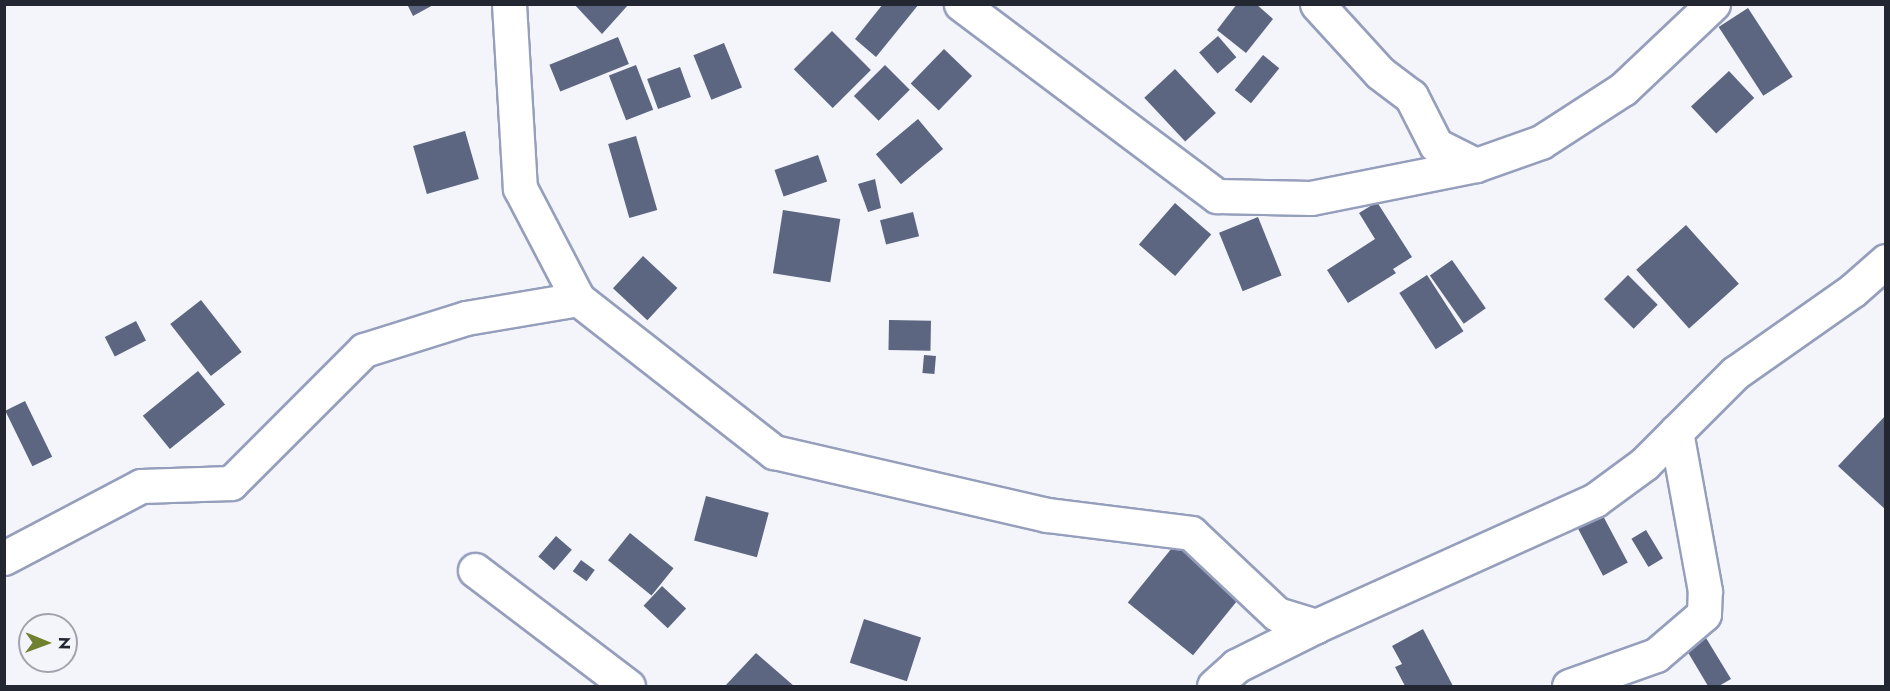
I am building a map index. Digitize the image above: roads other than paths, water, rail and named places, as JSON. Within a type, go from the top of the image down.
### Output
[{"type":"street","points":[[510,4],[520,188],[578,300],[774,452],[1047,515],[1191,533],[1277,614],[1316,626]]},
{"type":"street","points":[[961,4],[1216,196],[1311,198],[1476,165],[1541,142],[1623,89],[1713,4]]},
{"type":"street","points":[[1317,4],[1380,73],[1411,96],[1436,145],[1476,165]]},
{"type":"street","points":[[1214,687],[1236,666],[1316,626],[1596,500],[1644,464],[1735,373],[1853,290],[1886,261]]},
{"type":"street","points":[[4,558],[141,486],[231,483],[364,350],[466,318],[578,300]]},
{"type":"street","points":[[1569,687],[1656,655],[1704,614],[1705,591],[1676,432]]},
{"type":"street","points":[[475,570],[628,687]]}]
